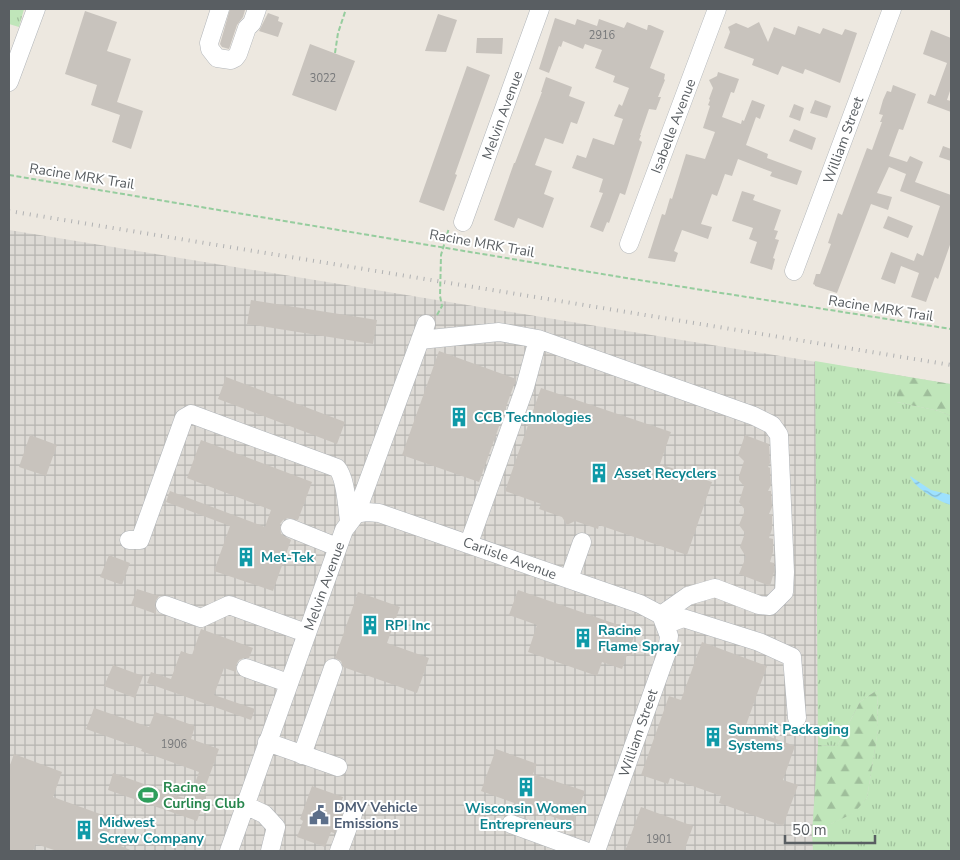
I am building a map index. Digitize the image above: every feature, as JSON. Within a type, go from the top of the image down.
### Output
[{"type":"street","points":[[9,82],[36,9]]},
{"type":"street","points":[[220,9],[209,43],[210,50],[218,58],[231,60],[238,54],[247,28],[252,23],[257,9]]},
{"type":"street","name":"Melvin Avenue","points":[[463,222],[540,9]]},
{"type":"street","name":"Isabelle Avenue","points":[[629,244],[717,9]]},
{"type":"street","name":"William Street","points":[[794,272],[892,9]]},
{"type":"street","points":[[424,330],[499,332],[538,339],[754,416],[772,425],[779,435],[785,572],[784,592],[770,606],[759,605],[715,588],[688,596],[663,620]]},
{"type":"street","name":"Melvin Avenue","points":[[229,851],[337,547],[344,530],[353,518],[424,330]]},
{"type":"street","points":[[469,543],[525,387],[538,339]]},
{"type":"street","points":[[129,540],[140,540],[184,418],[190,414],[337,468],[340,472],[353,518]]},
{"type":"street","name":"Carlisle Avenue","points":[[353,518],[367,512],[379,512],[640,604],[663,620]]},
{"type":"street","points":[[290,528],[337,547]]},
{"type":"street","points":[[569,579],[582,542]]},
{"type":"street","points":[[165,605],[201,618],[229,605],[306,633]]},
{"type":"street","points":[[663,620],[683,618],[759,642],[792,657],[797,718]]},
{"type":"street","name":"William Street","points":[[596,851],[667,652],[669,636],[663,620]]},
{"type":"street","points":[[246,668],[288,683]]},
{"type":"street","points":[[302,755],[333,668]]},
{"type":"street","points":[[267,742],[338,767]]},
{"type":"street","points":[[245,805],[264,814],[276,827],[270,851]]},
{"type":"street","points":[[339,851],[353,814]]},
{"type":"street","points":[[511,824],[585,851]]},
{"type":"path","points":[[335,53],[339,28],[346,9]]},
{"type":"path","name":"Racine MRK Trail","points":[[9,175],[951,330]]},
{"type":"path","points":[[424,330],[435,320],[442,306],[440,274],[441,255],[444,247]]},
{"type":"shaded area","points":[[9,230],[951,384],[951,851],[9,851]]},
{"type":"green space","points":[[9,9],[24,9],[19,27],[9,24]]},
{"type":"green space","points":[[815,361],[897,375],[897,402],[939,411],[951,416],[951,851],[813,851],[812,833],[853,813],[867,798],[878,730],[877,690],[860,702],[837,746],[818,745]]},
{"type":"green space","points":[[897,375],[951,384],[951,416],[939,411],[897,402]]},
{"type":"green space","points":[[877,690],[878,730],[867,798],[854,813],[812,833],[818,745],[837,746],[860,702]]},
{"type":"water","points":[[910,476],[931,490],[951,495],[951,505],[940,501],[922,490]]},
{"type":"building","points":[[230,9],[245,10],[243,17],[237,25],[229,49],[222,47],[220,44]]},
{"type":"building","points":[[85,11],[117,22],[107,51],[131,59],[117,102],[143,111],[131,149],[112,142],[120,115],[91,105],[97,85],[65,74]]},
{"type":"building","points":[[268,13],[279,17],[278,21],[283,23],[278,37],[259,31]]},
{"type":"building","points":[[438,14],[457,20],[446,52],[425,51]]},
{"type":"building","points":[[555,18],[575,25],[577,19],[597,26],[599,19],[624,28],[627,22],[647,30],[648,25],[650,25],[664,31],[650,68],[665,74],[665,80],[658,97],[661,97],[656,110],[649,109],[640,135],[639,140],[642,142],[625,195],[620,193],[609,223],[607,222],[603,232],[590,227],[603,193],[599,192],[603,179],[572,168],[577,155],[586,158],[593,138],[614,145],[623,119],[614,116],[619,104],[622,106],[629,88],[613,82],[615,76],[595,68],[602,50],[585,44],[583,49],[563,41],[561,47],[559,46],[549,73],[539,69]]},
{"type":"building","points":[[759,22],[768,42],[774,27],[795,35],[798,26],[820,34],[823,28],[842,35],[845,29],[857,33],[840,83],[805,69],[803,74],[782,66],[778,75],[752,65],[754,59],[724,48],[730,32],[728,27],[736,23],[748,28]]},
{"type":"building","points":[[931,30],[951,38],[951,88],[947,100],[951,101],[951,112],[927,103],[930,94],[935,96],[947,63],[923,54]]},
{"type":"building","points":[[477,38],[503,38],[502,54],[476,53]]},
{"type":"building","points":[[310,44],[355,61],[336,111],[292,95]]},
{"type":"building","points":[[467,66],[490,75],[444,211],[419,202]]},
{"type":"building","points":[[718,72],[739,79],[734,93],[731,92],[722,117],[741,124],[752,100],[765,105],[760,119],[756,117],[746,145],[768,154],[767,158],[802,171],[797,185],[770,176],[772,172],[738,159],[732,176],[725,174],[717,196],[712,194],[701,224],[712,227],[708,239],[682,230],[674,251],[678,253],[675,262],[648,258],[662,214],[665,215],[670,198],[672,199],[686,154],[705,159],[715,132],[703,128],[713,88],[709,80],[717,76]]},
{"type":"building","points":[[546,77],[572,87],[569,96],[585,102],[577,124],[571,122],[563,144],[545,138],[535,165],[552,171],[544,194],[554,198],[543,228],[518,218],[514,228],[494,220]]},
{"type":"building","points":[[893,85],[916,94],[903,130],[899,129],[889,156],[907,162],[910,156],[923,162],[915,182],[951,195],[951,242],[938,279],[935,277],[926,302],[911,297],[919,273],[901,266],[895,284],[881,279],[891,252],[914,261],[917,253],[923,256],[940,206],[900,191],[906,174],[889,167],[877,193],[892,197],[888,210],[871,204],[837,293],[813,284],[816,274],[820,274],[831,244],[828,243],[838,213],[842,215],[867,148],[872,150],[882,122],[880,122],[883,115],[879,114],[883,100],[887,91],[891,92]]},
{"type":"building","points":[[815,100],[831,106],[827,118],[810,113]]},
{"type":"building","points":[[794,104],[804,108],[800,121],[789,117]]},
{"type":"building","points":[[794,129],[816,138],[812,150],[789,141]]},
{"type":"building","points":[[943,146],[951,149],[951,161],[939,157]]},
{"type":"building","points":[[742,191],[755,195],[753,200],[781,210],[774,230],[778,231],[775,239],[779,240],[773,258],[775,259],[772,270],[750,263],[757,242],[749,239],[753,228],[732,221]]},
{"type":"building","points":[[888,216],[913,226],[908,238],[883,228]]},
{"type":"building","points":[[251,300],[377,320],[373,344],[247,324]]},
{"type":"building","name":"CCB Technologies","points":[[439,351],[516,379],[479,482],[402,455]]},
{"type":"building","points":[[226,377],[345,422],[337,444],[218,399]]},
{"type":"building","name":"Asset Recyclers","points":[[541,388],[671,432],[660,464],[712,482],[687,555],[599,525],[598,529],[575,521],[567,525],[562,517],[539,509],[541,504],[505,491]]},
{"type":"building","points":[[30,435],[57,445],[46,476],[19,467]]},
{"type":"building","points":[[745,435],[769,444],[770,463],[768,467],[770,468],[771,485],[768,491],[771,491],[772,507],[769,514],[772,515],[772,529],[769,538],[773,539],[773,552],[770,562],[774,563],[774,572],[770,586],[739,574],[746,557],[740,547],[745,533],[739,525],[745,510],[739,502],[744,486],[739,480],[739,476],[744,461],[738,455]]},
{"type":"building","points":[[201,440],[312,482],[298,520],[288,518],[280,524],[281,534],[291,540],[273,591],[214,571],[230,526],[166,502],[170,491],[265,527],[271,510],[187,478]]},
{"type":"building","points":[[109,555],[130,563],[122,585],[100,577]]},
{"type":"building","points":[[137,589],[159,596],[155,602],[156,614],[131,605]]},
{"type":"building","name":"Racine Flame Spray","points":[[518,590],[636,631],[631,645],[635,647],[631,656],[627,655],[622,669],[602,662],[597,676],[528,652],[537,625],[509,615]]},
{"type":"building","name":"RPI Inc","points":[[358,592],[400,607],[387,643],[429,658],[417,693],[343,667],[341,661],[335,658]]},
{"type":"building","points":[[201,629],[253,648],[249,658],[239,660],[236,665],[236,672],[224,668],[214,695],[255,709],[251,720],[147,683],[151,672],[171,679],[181,651],[192,655]]},
{"type":"building","name":"Summit Packaging Systems","points":[[702,642],[767,666],[745,728],[795,746],[783,780],[798,785],[783,826],[719,803],[721,796],[670,778],[668,784],[641,775],[669,696],[681,700]]},
{"type":"building","points":[[113,665],[143,676],[135,698],[104,686]]},
{"type":"building","points":[[94,708],[149,727],[155,712],[195,726],[191,739],[219,749],[205,788],[208,789],[197,821],[108,790],[113,773],[189,800],[199,772],[86,729]]},
{"type":"building","name":"Wisconsin Women Entrepreneurs","points":[[496,749],[537,764],[533,774],[585,791],[573,824],[481,791]]},
{"type":"building","points":[[14,754],[62,772],[53,797],[114,819],[106,840],[133,851],[57,851],[36,844],[33,851],[9,851],[9,768]]},
{"type":"building","name":"DMV Vehicle Emissions","points":[[312,786],[343,797],[340,806],[345,807],[334,833],[331,832],[325,847],[297,837],[303,821],[300,819]]},
{"type":"building","points":[[641,807],[693,826],[684,851],[625,851]]},
{"type":"railway","points":[[9,211],[951,365]]},
{"type":"place","name":"CCB Technologies","points":[[459,417]]},
{"type":"place","name":"Asset Recyclers","points":[[599,473]]},
{"type":"place","name":"Met-Tek","points":[[246,557]]},
{"type":"place","name":"RPI Inc","points":[[370,625]]},
{"type":"place","name":"Racine Flame Spray","points":[[583,638]]},
{"type":"place","name":"Summit Packaging Systems","points":[[713,737]]},
{"type":"place","name":"Wisconsin Women Entrepreneurs","points":[[526,787]]},
{"type":"place","name":"Racine Curling Club","points":[[148,795]]},
{"type":"place","name":"DMV Vehicle Emissions","points":[[319,815]]},
{"type":"place","name":"Midwest Screw Company","points":[[84,830]]}]
